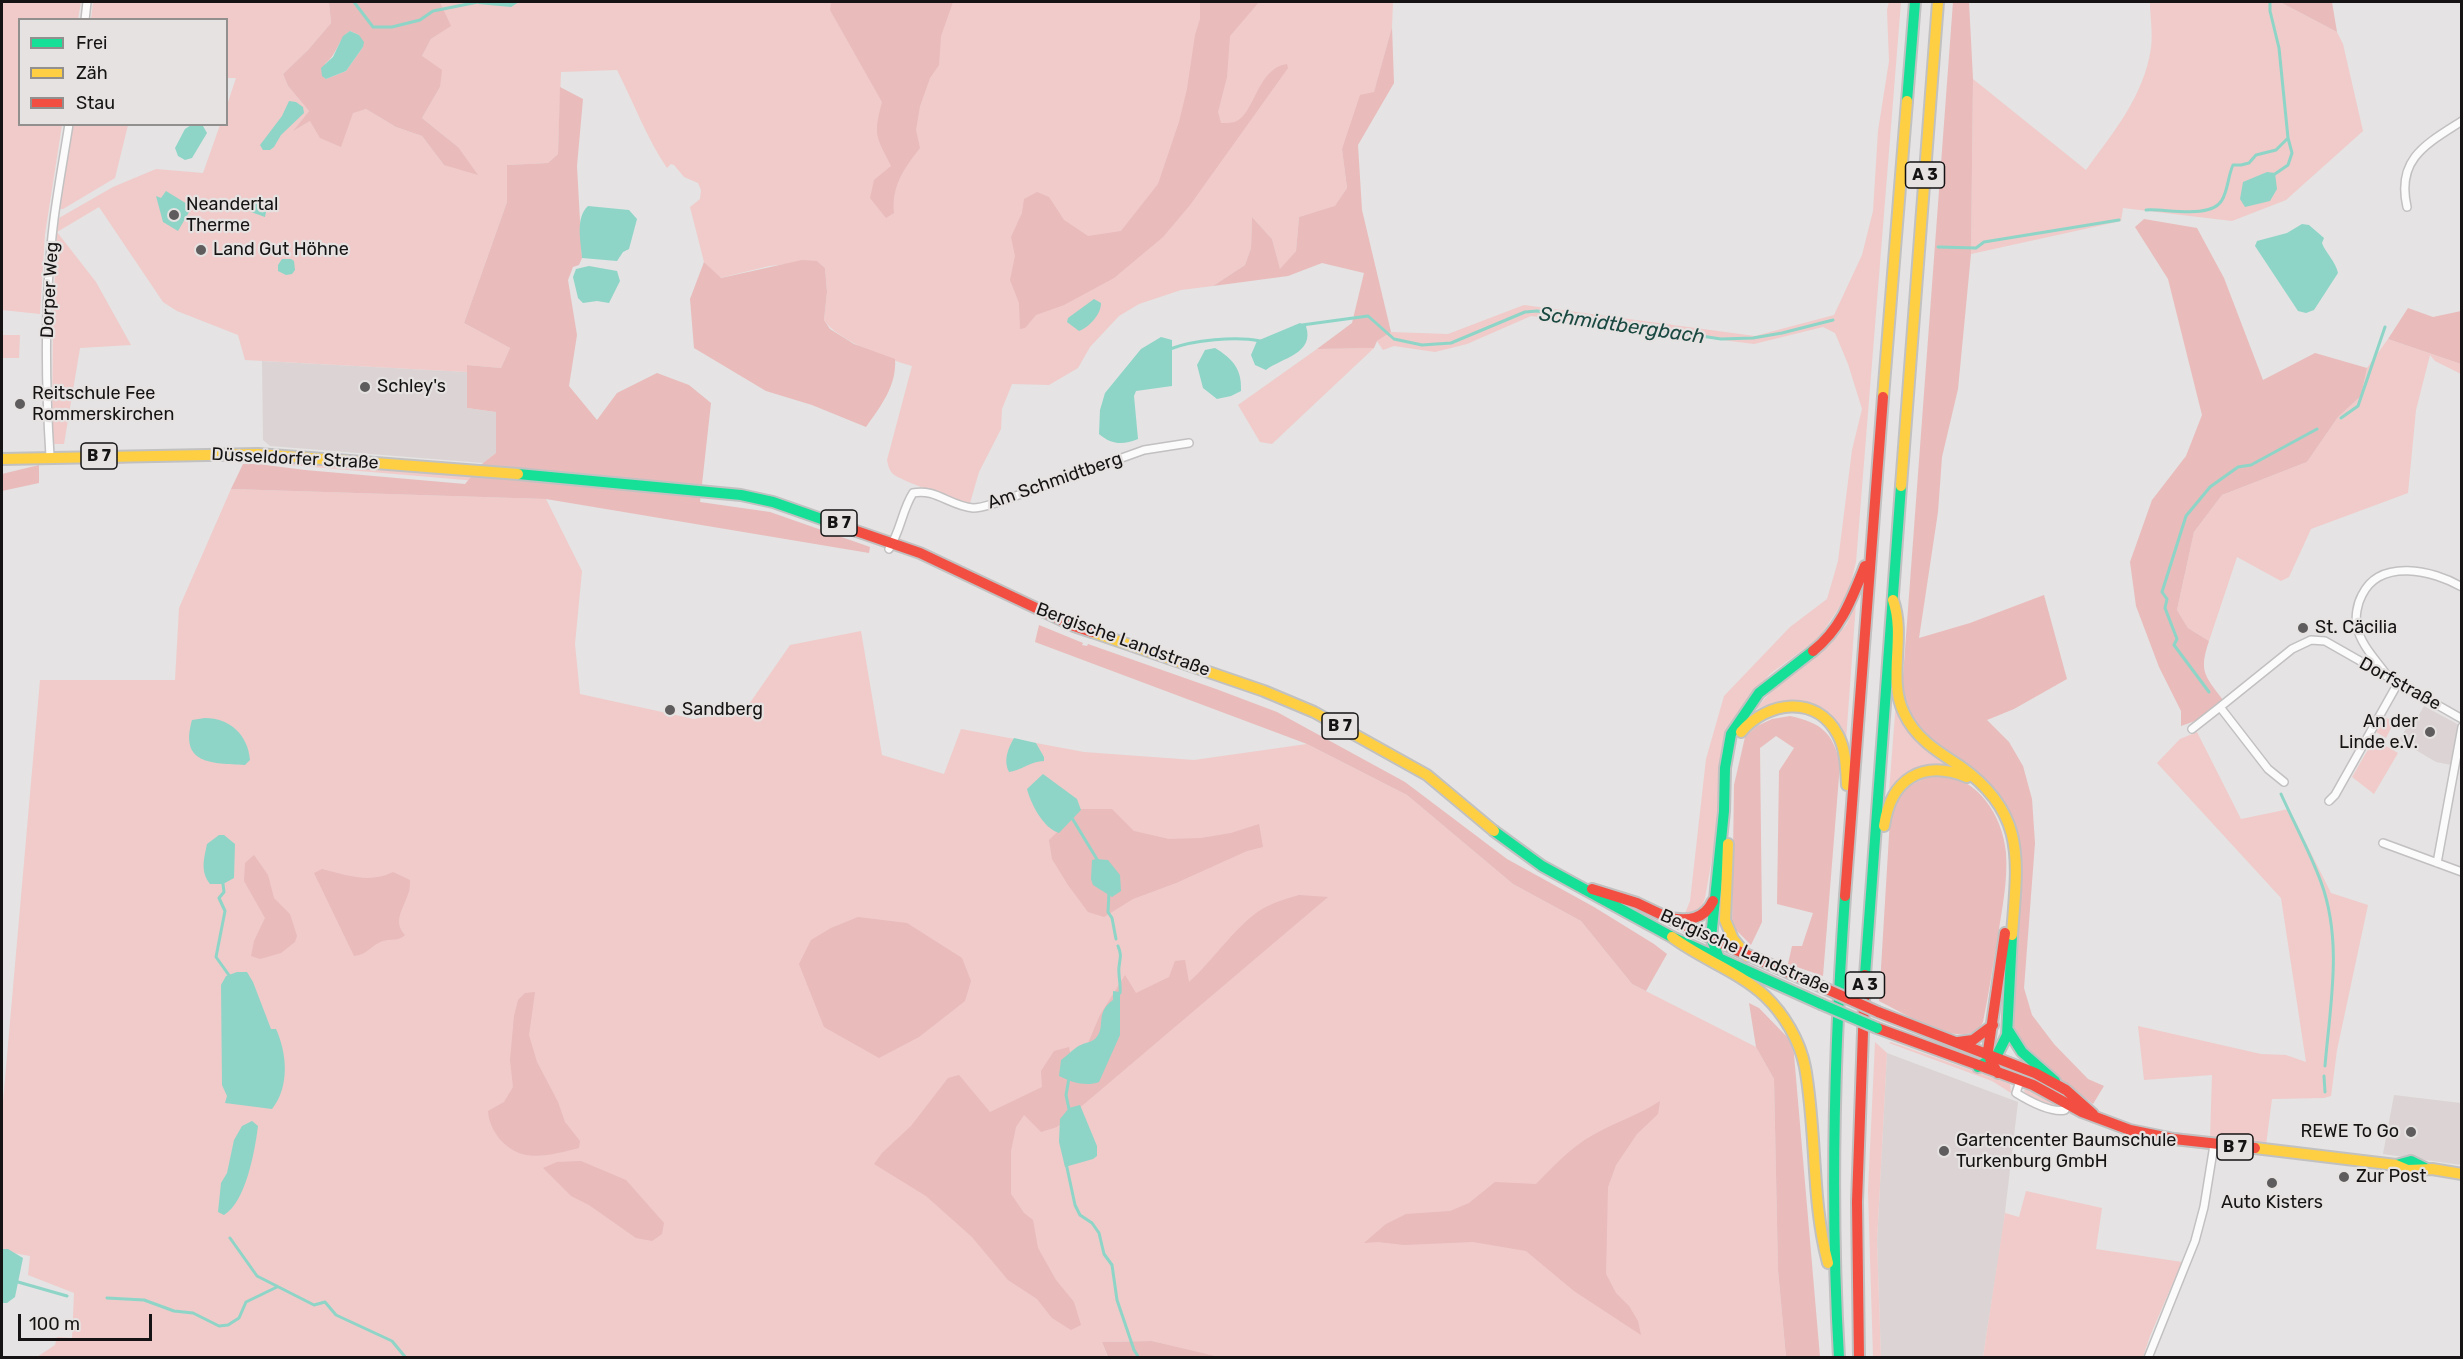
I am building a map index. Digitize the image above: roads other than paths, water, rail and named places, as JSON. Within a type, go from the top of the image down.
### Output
[{"type":"main road","name":"A 3","points":[[1839,1358],[1833,1280],[1835,1068],[1870,551],[1915,2]]},
{"type":"main road","name":"A 3","points":[[1859,1358],[1856,1283],[1857,1118],[1892,599],[1938,2]]},
{"type":"main road","name":"Düsseldorfer Straße","points":[[2,459],[50,456],[258,454],[588,480]]},
{"type":"main road","name":"Bergische Landstraße","points":[[588,480],[757,498],[942,562],[1061,620],[1264,691],[1314,712],[1416,768],[1527,856],[1672,937],[1877,1028],[2020,1081],[2069,1105],[2138,1132],[2214,1144],[2396,1165],[2404,1161],[2418,1162],[2425,1168],[2462,1174]]},
{"type":"main road","points":[[1719,958],[1711,939],[1724,812],[1725,768],[1731,734],[1759,693],[1826,641],[1846,613],[1870,551]]},
{"type":"main road","points":[[1892,599],[1900,614],[1896,682],[1899,700],[1908,721],[1927,744],[1971,773],[1985,786],[2003,811],[2013,836],[2017,868],[2009,972],[2008,1030],[2004,1044],[1992,1058],[1978,1066]]},
{"type":"main road","points":[[1747,956],[1733,939],[1725,920],[1729,812],[1732,757],[1744,728],[1756,715],[1773,708],[1794,706],[1814,713],[1832,726],[1843,746],[1846,760],[1849,847]]},
{"type":"main road","points":[[1874,852],[1883,833],[1884,812],[1892,795],[1901,784],[1925,771],[1936,769],[1959,773],[1974,782],[1995,806],[2008,843],[2011,876],[1993,1025],[1992,1058],[1998,1073]]},
{"type":"main road","name":"Bergische Landstraße","points":[[1583,887],[1626,898],[1747,956],[1878,1012],[1958,1042],[1992,1058],[2029,1068],[2051,1079],[2095,1116]]},
{"type":"main road","points":[[1669,918],[1683,920],[1698,918],[1709,910],[1715,897]]},
{"type":"main road","points":[[1672,937],[1690,951],[1741,978],[1763,996],[1777,1008],[1798,1042],[1805,1066],[1820,1232],[1833,1280]]},
{"type":"main road","points":[[1958,1042],[1973,1040],[1993,1025]]},
{"type":"main road","points":[[2008,1030],[2013,1042],[2022,1053],[2051,1079]]},
{"type":"main road","points":[[2020,1081],[2027,1075],[2051,1079]]},
{"type":"street","points":[[85,18],[87,2]]},
{"type":"street","points":[[2407,207],[2404,195],[2405,181],[2411,158],[2462,122]]},
{"type":"street","name":"Dorper Weg","points":[[50,456],[47,424],[47,333],[54,218],[69,126]]},
{"type":"street","name":"Am Schmidtberg","points":[[891,546],[913,493],[932,493],[955,504],[977,508],[1144,450],[1189,443]]},
{"type":"street","points":[[2390,679],[2368,650],[2357,628],[2357,609],[2365,589],[2378,576],[2399,571],[2433,574],[2462,587]]},
{"type":"street","name":"Dorfstraße","points":[[2192,729],[2292,649],[2312,640],[2325,641],[2462,718]]},
{"type":"street","points":[[2329,801],[2335,795],[2398,683]]},
{"type":"street","points":[[2220,707],[2268,769],[2284,782]]},
{"type":"street","points":[[2437,863],[2462,727]]},
{"type":"street","points":[[2383,843],[2462,872]]},
{"type":"street","points":[[2069,1105],[2070,1093]]},
{"type":"street","points":[[2148,1358],[2195,1241],[2204,1207],[2214,1144]]},
{"type":"waterway","points":[[354,2],[373,27],[392,27],[420,20],[433,11],[478,2]]},
{"type":"waterway","points":[[2270,2],[2279,48],[2288,138],[2292,153],[2288,165],[2272,176]]},
{"type":"waterway","name":"Schmidtbergbach","points":[[2146,210],[2187,212],[2208,210],[2216,206],[2224,196],[2233,165],[2249,163],[2256,155],[2276,150],[2288,138]]},
{"type":"waterway","name":"Schmidtbergbach","points":[[1938,247],[1976,248],[1984,242],[2119,220]]},
{"type":"waterway","name":"Schmidtbergbach","points":[[1300,327],[1368,316],[1394,339],[1422,345],[1451,343],[1525,312],[1537,311],[1721,339],[1753,338],[1833,320]]},
{"type":"waterway","points":[[2341,418],[2358,406],[2385,327]]},
{"type":"waterway","name":"Schmidtbergbach","points":[[1170,349],[1190,343],[1215,340],[1260,341]]},
{"type":"waterway","points":[[2209,692],[2174,645],[2177,639],[2165,608],[2167,599],[2162,592],[2186,516],[2210,487],[2238,467],[2251,465],[2317,429]]},
{"type":"waterway","points":[[2281,794],[2321,882],[2332,927],[2332,997],[2325,1066]]},
{"type":"waterway","points":[[1072,818],[1098,861]]},
{"type":"waterway","points":[[223,884],[224,892],[219,898],[225,911],[216,957],[231,978]]},
{"type":"waterway","points":[[1109,892],[1108,912],[1112,918],[1116,939]]},
{"type":"waterway","points":[[1118,946],[1120,993]]},
{"type":"waterway","points":[[2324,1076],[2325,1092]]},
{"type":"waterway","points":[[1069,1078],[1066,1095],[1069,1109]]},
{"type":"waterway","points":[[1066,1163],[1075,1205],[1080,1215],[1092,1223],[1099,1233],[1104,1254],[1112,1265],[1117,1300],[1134,1350],[1139,1358]]},
{"type":"waterway","points":[[230,1238],[257,1276],[314,1305],[325,1302],[336,1315],[392,1341],[406,1358]]},
{"type":"waterway","points":[[18,1282],[67,1296]]},
{"type":"waterway","points":[[107,1298],[144,1300],[174,1311],[193,1313],[219,1326],[228,1325],[239,1318],[246,1302],[277,1287]]},
{"type":"place","name":"Neandertal Therme","points":[[174,215]]},
{"type":"place","name":"Land Gut Höhne","points":[[201,250]]},
{"type":"place","name":"Schley's","points":[[365,387]]},
{"type":"place","name":"Reitschule Fee Rommerskirchen","points":[[20,404]]},
{"type":"place","name":"St. Cäcilia","points":[[2303,628]]},
{"type":"place","name":"Sandberg","points":[[670,710]]},
{"type":"place","name":"An der Linde e.V.","points":[[2430,732]]},
{"type":"place","name":"REWE To Go","points":[[2411,1132]]},
{"type":"place","name":"Gartencenter Baumschule Turkenburg GmbH","points":[[1944,1151]]},
{"type":"place","name":"Zur Post","points":[[2344,1177]]},
{"type":"place","name":"Auto Kisters","points":[[2272,1183]]}]
